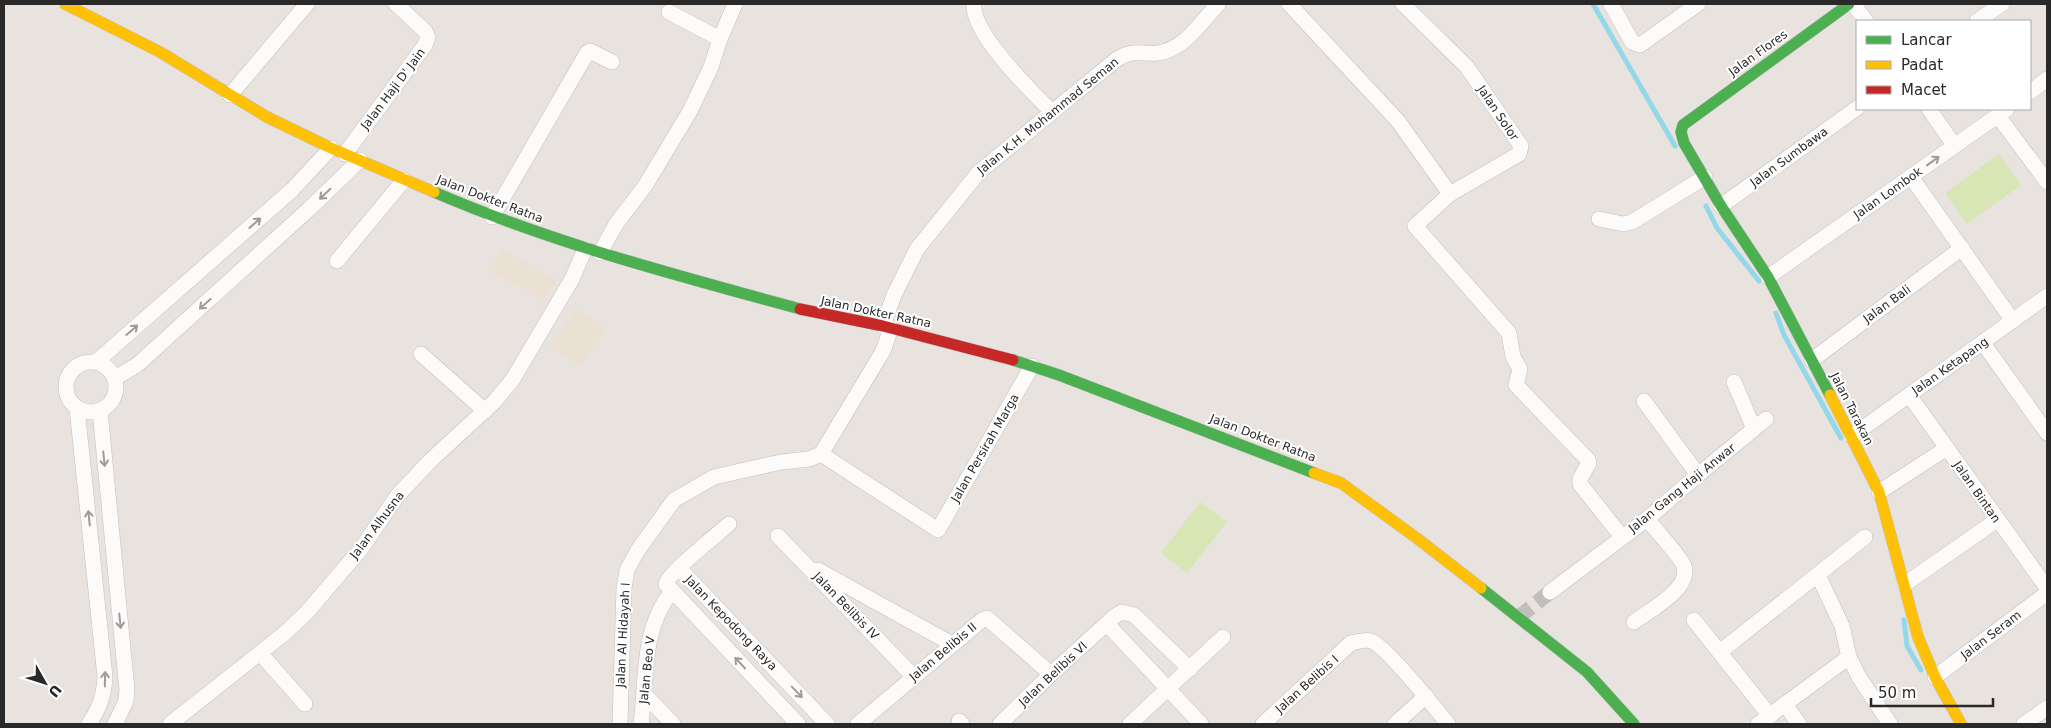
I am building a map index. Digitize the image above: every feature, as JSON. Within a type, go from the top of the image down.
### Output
[{"type":"street","points":[[230,95],[306,4]]},
{"type":"street","name":"Jalan Haji D' Jain","points":[[338,151],[425,45],[428,37],[425,31],[396,4]]},
{"type":"street","points":[[600,253],[616,224],[645,186],[690,110],[711,67],[720,39],[735,4]]},
{"type":"street","points":[[973,4],[974,14],[985,36],[1003,60],[1052,112]]},
{"type":"street","name":"Jalan K.H. Mohammad Seman","points":[[887,327],[894,295],[917,249],[979,172],[1126,53],[1135,51],[1158,53],[1174,48],[1184,41],[1218,4]]},
{"type":"street","points":[[1289,4],[1398,121],[1450,194]]},
{"type":"street","name":"Jalan Solor","points":[[1403,4],[1467,67],[1521,146],[1519,154],[1450,194],[1415,226],[1509,333],[1513,357],[1520,369],[1516,385],[1588,460],[1589,463],[1580,479],[1580,484],[1622,537]]},
{"type":"street","points":[[1611,4],[1632,42],[1640,46],[1698,4]]},
{"type":"street","name":"Jalan Flores","points":[[1683,124],[1849,4]]},
{"type":"street","points":[[1853,4],[1865,20]]},
{"type":"street","points":[[1979,20],[2002,4]]},
{"type":"street","name":"Jalan Dokter Ratna","points":[[70,5],[160,52],[267,117],[338,151],[492,217],[585,249],[802,310],[887,327],[972,348],[1032,366],[1341,482],[1418,539],[1587,672],[1634,724]]},
{"type":"street","points":[[669,12],[720,39]]},
{"type":"street","points":[[492,217],[587,53],[590,51],[594,52],[612,62]]},
{"type":"street","points":[[2031,91],[2047,79]]},
{"type":"street","name":"Jalan Sumbawa","points":[[1721,206],[1856,109]]},
{"type":"street","points":[[1929,110],[1954,145]]},
{"type":"street","points":[[2003,112],[2047,182]]},
{"type":"street","name":"Jalan Lombok","points":[[1768,277],[2003,112]]},
{"type":"street","name":"Jalan Tarakan","points":[[1683,124],[1680,132],[1682,137],[1721,206],[1768,277],[1852,436],[1878,492],[1905,584],[1918,637],[1935,677],[1961,724]]},
{"type":"street","points":[[96,362],[107,368],[115,378],[114,397],[100,411],[85,411],[72,403],[66,389],[70,374],[81,364],[96,362],[338,151]]},
{"type":"street","points":[[115,378],[137,365],[310,209],[360,160]]},
{"type":"street","points":[[1911,176],[2013,321]]},
{"type":"street","points":[[1599,219],[1623,224],[1632,222],[1705,177]]},
{"type":"street","points":[[337,261],[404,180]]},
{"type":"street","name":"Jalan Bali","points":[[1812,360],[1962,248]]},
{"type":"street","name":"Jalan Alhusna","points":[[170,724],[307,612],[361,549],[397,496],[431,460],[485,411],[513,379],[572,279],[585,249]]},
{"type":"street","name":"Jalan Ketapang","points":[[1852,436],[2047,296]]},
{"type":"street","points":[[822,454],[878,359],[887,327]]},
{"type":"street","points":[[1983,343],[2047,433]]},
{"type":"street","points":[[421,354],[485,411]]},
{"type":"street","name":"Jalan Persirah Marga","points":[[822,454],[938,530],[1032,366]]},
{"type":"street","name":"Jalan Gang Haji Anwar","points":[[1550,592],[1647,520],[1760,424],[1734,382]]},
{"type":"street","name":"Jalan Bintan","points":[[1908,396],[2047,588]]},
{"type":"street","points":[[1644,401],[1698,475]]},
{"type":"street","points":[[78,408],[105,677],[104,695],[99,709],[89,724]]},
{"type":"street","points":[[100,411],[127,690],[121,716],[115,724]]},
{"type":"street","points":[[1878,492],[1947,448]]},
{"type":"street","name":"Jalan Al Hidayah I","points":[[620,724],[625,579],[627,570],[638,550],[660,518],[674,500],[714,477],[781,462],[809,459],[822,454]]},
{"type":"street","points":[[1634,622],[1676,591],[1684,581],[1685,575],[1682,562],[1647,520]]},
{"type":"street","points":[[1905,584],[1997,520]]},
{"type":"street","points":[[679,568],[729,524]]},
{"type":"street","name":"Jalan Belibis IV","points":[[778,536],[914,677]]},
{"type":"street","points":[[1720,651],[1865,537]]},
{"type":"street","points":[[804,563],[952,644]]},
{"type":"street","name":"Jalan Kepodong Raya","points":[[798,724],[666,584],[679,568],[827,724]]},
{"type":"street","points":[[1818,575],[1842,626],[1849,657],[1859,677],[1890,724]]},
{"type":"street","name":"Jalan Beo V","points":[[641,724],[648,643],[651,631],[672,591]]},
{"type":"street","name":"Jalan Seram","points":[[1935,677],[2047,594]]},
{"type":"street","name":"Jalan Belibis VI","points":[[1000,724],[1051,674],[1122,612],[1134,615],[1190,669]]},
{"type":"street","name":"Jalan Belibis II","points":[[858,724],[952,644],[982,620],[988,618],[1051,674]]},
{"type":"street","points":[[1694,620],[1720,651],[1764,720],[1849,657]]},
{"type":"street","points":[[1106,624],[1200,724]]},
{"type":"street","points":[[1130,724],[1223,637]]},
{"type":"street","name":"Jalan Belibis I","points":[[1263,724],[1351,643],[1371,641],[1379,646],[1426,696]]},
{"type":"street","points":[[260,652],[305,704]]},
{"type":"street","points":[[645,695],[673,724]]},
{"type":"street","points":[[1396,724],[1426,696],[1448,724]]},
{"type":"street","points":[[1785,704],[1799,724]]},
{"type":"street","points":[[2024,724],[2047,708]]},
{"type":"shaded area","points":[[501,249],[557,280],[544,300],[488,271]]},
{"type":"shaded area","points":[[577,309],[606,329],[579,366],[550,345]]},
{"type":"green space","points":[[1999,154],[2021,185],[1967,224],[1945,193]]},
{"type":"green space","points":[[1200,502],[1227,522],[1187,573],[1161,553]]},
{"type":"waterway","points":[[1593,4],[1675,146]]},
{"type":"waterway","points":[[1706,206],[1717,228],[1759,281]]},
{"type":"waterway","points":[[1776,313],[1784,335],[1841,438]]},
{"type":"waterway","points":[[1904,620],[1907,646],[1921,670]]},
{"type":"tunnel","points":[[1519,617],[1550,592]]},
{"type":"traffic: fast","points":[[1830,395],[1768,277],[1721,206],[1684,143],[1681,132],[1683,125],[1849,4]]},
{"type":"traffic: fast","points":[[434,192],[524,227],[615,257],[800,309]]},
{"type":"traffic: fast","points":[[1013,360],[1059,375],[1314,473]]},
{"type":"traffic: fast","points":[[1481,588],[1587,672],[1634,724]]},
{"type":"traffic: slow","points":[[65,4],[160,52],[267,117],[331,148],[434,192]]},
{"type":"traffic: slow","points":[[1830,395],[1879,492],[1918,637],[1935,677],[1961,724]]},
{"type":"traffic: slow","points":[[1314,473],[1341,483],[1481,588]]},
{"type":"traffic: jam","points":[[800,309],[883,326],[1013,360]]}]
